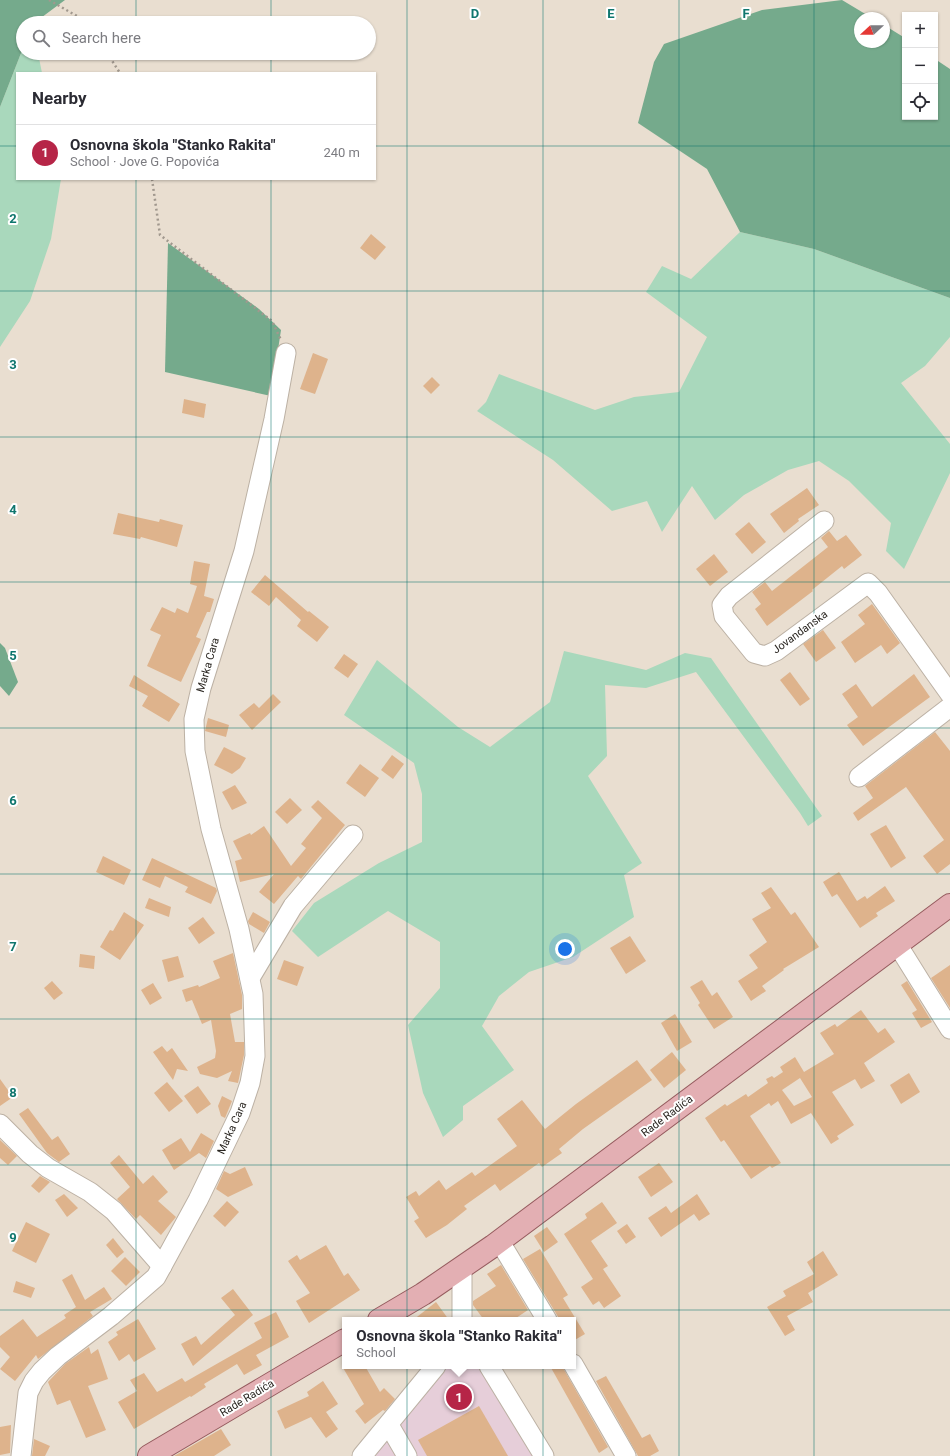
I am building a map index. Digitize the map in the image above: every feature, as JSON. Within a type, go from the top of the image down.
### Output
[{"type":"main road","name":"Rade Radića","points":[[384,1317],[423,1294],[500,1242],[950,905]]},
{"type":"main road","name":"Rade Radića","points":[[149,1456],[342,1342]]},
{"type":"street","name":"Marka Cara","points":[[21,1456],[28,1393],[42,1371],[58,1356],[111,1316],[156,1277],[198,1200],[233,1127],[250,1083],[255,1056],[253,994],[239,929],[209,822],[195,751],[194,719],[201,688],[244,551],[274,419],[286,353]]},
{"type":"street","name":"Jovandanska","points":[[824,521],[728,596],[722,605],[724,616],[754,653],[766,656],[776,651],[868,583],[878,593],[950,694]]},
{"type":"street","points":[[859,777],[950,707]]},
{"type":"street","points":[[250,978],[293,906],[353,835]]},
{"type":"street","points":[[897,944],[950,1029]]},
{"type":"street","points":[[0,1124],[30,1154],[48,1168],[90,1192],[114,1211],[162,1266]]},
{"type":"street","points":[[500,1242],[545,1317]]},
{"type":"street","points":[[462,1268],[462,1317]]},
{"type":"street","points":[[362,1456],[434,1369]]},
{"type":"street","points":[[491,1369],[544,1456]]},
{"type":"street","points":[[576,1369],[626,1456]]},
{"type":"street","points":[[388,1424],[407,1456]]},
{"type":"path","points":[[49,0],[77,16]]},
{"type":"path","points":[[112,60],[119,72]]},
{"type":"path","points":[[152,180],[160,235],[272,321],[286,353]]},
{"type":"shaded area","points":[[440,1369],[484,1369],[537,1456],[370,1456]]},
{"type":"green space","points":[[0,0],[65,0],[43,16],[16,16],[16,60],[18,60],[0,107]]},
{"type":"green space","points":[[842,0],[862,12],[854,12],[854,48],[890,48],[890,29],[902,36],[902,120],[938,120],[938,61],[950,69],[950,298],[814,249],[740,232],[707,169],[638,123],[654,62],[664,44],[762,10]]},
{"type":"green space","points":[[18,60],[39,60],[42,72],[16,72],[16,180],[61,180],[51,239],[30,301],[0,347],[0,107]]},
{"type":"green space","points":[[740,232],[814,249],[950,298],[950,337],[925,366],[901,383],[950,444],[950,473],[904,569],[886,551],[891,523],[849,481],[819,461],[788,470],[744,495],[715,520],[692,486],[662,532],[647,501],[612,511],[553,460],[477,411],[486,402],[499,374],[595,410],[634,397],[679,392],[707,337],[646,292],[662,266],[691,279]]},
{"type":"green space","points":[[168,243],[259,309],[281,330],[271,396],[165,372]]},
{"type":"green space","points":[[0,643],[5,648],[18,682],[9,696],[0,686]]},
{"type":"green space","points":[[564,651],[646,670],[685,653],[711,658],[822,816],[808,826],[696,672],[646,688],[605,685],[607,756],[588,776],[642,863],[624,875],[634,917],[573,957],[529,972],[499,996],[482,1026],[514,1070],[463,1106],[463,1120],[443,1137],[423,1093],[408,1025],[440,988],[440,942],[388,911],[318,957],[292,931],[314,903],[379,863],[422,842],[422,794],[414,763],[344,715],[377,660],[458,727],[490,747],[550,702]]},
{"type":"building","points":[[371,234],[386,247],[375,260],[360,248]]},
{"type":"building","points":[[313,353],[328,359],[315,394],[300,389]]},
{"type":"building","points":[[432,377],[440,385],[431,394],[423,386]]},
{"type":"building","points":[[184,399],[206,404],[204,418],[182,413]]},
{"type":"building","points":[[807,488],[819,505],[798,519],[799,521],[784,533],[770,514]]},
{"type":"building","points":[[118,513],[159,522],[160,519],[183,525],[177,547],[141,537],[140,539],[113,534]]},
{"type":"building","points":[[749,522],[766,542],[752,554],[735,534]]},
{"type":"building","points":[[829,531],[837,541],[846,535],[862,555],[844,569],[842,566],[812,590],[813,591],[767,626],[755,609],[761,604],[752,592],[765,582],[772,591],[828,547],[821,538]]},
{"type":"building","points":[[714,554],[728,572],[710,586],[696,569]]},
{"type":"building","points":[[194,561],[210,564],[204,596],[214,599],[210,612],[207,612],[196,637],[201,639],[181,682],[147,666],[161,635],[150,630],[162,607],[175,613],[177,608],[188,613],[197,586],[190,584]]},
{"type":"building","points":[[265,575],[308,612],[309,611],[329,627],[317,642],[297,626],[301,620],[276,597],[269,606],[251,592]]},
{"type":"building","points":[[872,604],[900,643],[887,654],[881,645],[855,663],[841,642],[865,624],[858,615]]},
{"type":"building","points":[[823,630],[836,648],[816,662],[803,644]]},
{"type":"building","points":[[344,654],[358,664],[348,678],[334,668]]},
{"type":"building","points":[[790,672],[810,699],[800,706],[780,680]]},
{"type":"building","points":[[914,674],[930,697],[863,746],[847,725],[858,717],[842,694],[856,684],[872,707]]},
{"type":"building","points":[[134,675],[180,704],[169,722],[142,706],[148,696],[129,686]]},
{"type":"building","points":[[273,694],[281,702],[252,730],[239,715],[254,703],[259,708]]},
{"type":"building","points":[[208,718],[229,725],[226,737],[205,731]]},
{"type":"building","points":[[935,732],[950,751],[950,864],[937,874],[923,856],[944,840],[906,787],[858,821],[853,813],[873,798],[865,786]]},
{"type":"building","points":[[224,747],[246,758],[240,768],[232,774],[214,765]]},
{"type":"building","points":[[392,755],[404,764],[393,779],[381,770]]},
{"type":"building","points":[[360,764],[379,778],[365,797],[346,783]]},
{"type":"building","points":[[235,785],[247,803],[232,810],[222,792]]},
{"type":"building","points":[[290,798],[302,810],[287,824],[275,812]]},
{"type":"building","points":[[318,800],[345,825],[301,879],[298,876],[274,904],[259,892],[274,874],[240,882],[235,861],[242,859],[233,841],[250,833],[251,835],[264,826],[291,866],[306,848],[301,844],[322,818],[311,807]]},
{"type":"building","points":[[886,825],[906,858],[891,868],[870,834]]},
{"type":"building","points":[[103,856],[131,870],[124,885],[96,872]]},
{"type":"building","points":[[152,858],[216,888],[217,891],[211,904],[185,892],[188,887],[165,876],[160,888],[142,880]]},
{"type":"building","points":[[839,872],[857,901],[865,896],[867,899],[885,886],[895,901],[876,913],[878,916],[860,928],[837,894],[832,897],[823,882]]},
{"type":"building","points":[[771,887],[791,915],[795,912],[819,947],[783,969],[784,970],[762,986],[766,991],[751,1001],[738,981],[758,968],[749,955],[767,942],[752,919],[771,908],[761,893]]},
{"type":"building","points":[[149,898],[171,907],[169,917],[145,908]]},
{"type":"building","points":[[124,912],[144,925],[120,960],[100,947],[110,930],[113,931]]},
{"type":"building","points":[[253,912],[270,922],[264,933],[249,924],[248,921]]},
{"type":"building","points":[[203,917],[215,933],[199,944],[188,928]]},
{"type":"building","points":[[630,936],[646,961],[626,974],[610,948]]},
{"type":"building","points":[[233,953],[242,995],[242,1009],[230,1014],[235,1042],[244,1042],[244,1055],[238,1083],[228,1081],[232,1071],[217,1078],[200,1074],[197,1067],[215,1058],[216,1051],[211,1020],[202,1024],[192,1000],[186,1002],[182,990],[198,985],[199,987],[220,978],[213,961]]},
{"type":"building","points":[[80,954],[95,956],[94,969],[79,967]]},
{"type":"building","points":[[178,956],[184,977],[168,982],[162,960]]},
{"type":"building","points":[[284,960],[304,967],[297,986],[277,979]]},
{"type":"building","points":[[950,965],[950,1008],[931,978]]},
{"type":"building","points":[[702,980],[712,996],[717,992],[733,1017],[714,1029],[698,1005],[700,1003],[690,987]]},
{"type":"building","points":[[52,981],[63,993],[54,1000],[44,988]]},
{"type":"building","points":[[907,981],[932,1022],[921,1028],[912,1013],[917,1010],[901,985]]},
{"type":"building","points":[[153,983],[162,998],[150,1005],[141,990]]},
{"type":"building","points":[[861,1010],[878,1033],[885,1028],[895,1042],[864,1063],[875,1081],[861,1089],[855,1079],[832,1092],[854,1125],[837,1136],[839,1139],[831,1144],[811,1113],[791,1124],[778,1101],[771,1106],[769,1103],[750,1116],[781,1163],[772,1168],[770,1166],[751,1179],[724,1140],[721,1142],[705,1118],[725,1104],[727,1106],[746,1094],[748,1097],[768,1083],[766,1079],[772,1076],[774,1078],[783,1072],[780,1067],[795,1057],[804,1072],[834,1054],[820,1033],[835,1024],[837,1027]],"holes":[[[800,1078],[812,1097],[794,1106],[782,1090]]]},
{"type":"building","points":[[675,1014],[692,1042],[677,1051],[661,1023]]},
{"type":"building","points":[[162,1046],[167,1052],[172,1048],[188,1071],[177,1069],[173,1080],[153,1052]]},
{"type":"building","points":[[672,1052],[686,1070],[664,1088],[650,1070]]},
{"type":"building","points":[[637,1060],[652,1080],[583,1129],[559,1149],[562,1153],[542,1167],[539,1163],[500,1191],[495,1184],[464,1206],[467,1209],[447,1225],[426,1238],[414,1221],[419,1218],[406,1197],[416,1191],[419,1196],[439,1180],[446,1190],[472,1172],[475,1176],[517,1146],[497,1119],[522,1100],[545,1129],[576,1104]]},
{"type":"building","points":[[909,1073],[920,1092],[901,1104],[890,1085]]},
{"type":"building","points":[[0,1079],[13,1097],[0,1106]]},
{"type":"building","points":[[167,1082],[183,1101],[169,1112],[154,1093]]},
{"type":"building","points":[[198,1086],[211,1104],[197,1114],[184,1096]]},
{"type":"building","points":[[222,1096],[232,1101],[225,1118],[221,1116],[218,1106]]},
{"type":"building","points":[[28,1108],[52,1140],[58,1136],[70,1154],[59,1162],[47,1153],[19,1114]]},
{"type":"building","points":[[201,1133],[214,1141],[206,1158],[199,1153],[174,1170],[162,1150],[181,1138],[190,1152]]},
{"type":"building","points":[[0,1140],[17,1156],[8,1165],[0,1158]]},
{"type":"building","points":[[119,1155],[143,1184],[153,1175],[168,1192],[158,1201],[176,1217],[161,1235],[140,1215],[136,1219],[117,1199],[130,1187],[110,1163]]},
{"type":"building","points":[[659,1163],[673,1182],[651,1197],[638,1177]]},
{"type":"building","points":[[245,1167],[253,1185],[228,1197],[216,1189],[224,1171],[230,1174]]},
{"type":"building","points":[[40,1176],[50,1182],[39,1193],[31,1186]]},
{"type":"building","points":[[64,1194],[78,1208],[67,1217],[55,1200]]},
{"type":"building","points":[[697,1194],[710,1214],[699,1221],[694,1214],[661,1237],[648,1218],[666,1206],[671,1213]]},
{"type":"building","points":[[227,1201],[239,1212],[225,1227],[213,1216]]},
{"type":"building","points":[[602,1202],[617,1223],[591,1241],[608,1266],[603,1269],[621,1296],[604,1308],[599,1301],[593,1305],[581,1287],[593,1279],[564,1234],[587,1218],[585,1214]]},
{"type":"building","points":[[26,1222],[50,1234],[36,1263],[12,1251]]},
{"type":"building","points":[[627,1224],[636,1237],[626,1244],[617,1231]]},
{"type":"building","points":[[547,1227],[558,1242],[544,1252],[534,1236]]},
{"type":"building","points":[[113,1238],[124,1252],[117,1258],[106,1245]]},
{"type":"building","points":[[326,1245],[344,1276],[348,1273],[360,1290],[309,1323],[296,1301],[310,1293],[288,1261],[297,1255],[300,1260]]},
{"type":"building","points":[[540,1249],[568,1295],[563,1298],[575,1317],[558,1317],[523,1259]]},
{"type":"building","points":[[823,1251],[838,1275],[808,1293],[813,1302],[787,1316],[795,1330],[785,1336],[767,1307],[786,1296],[783,1291],[814,1274],[807,1262]]},
{"type":"building","points":[[125,1257],[140,1272],[126,1286],[111,1271]]},
{"type":"building","points":[[501,1265],[528,1310],[518,1317],[482,1317],[473,1305],[473,1301],[496,1286],[487,1274]]},
{"type":"building","points":[[72,1274],[85,1300],[104,1287],[112,1299],[90,1312],[93,1316],[38,1359],[36,1355],[15,1381],[0,1369],[10,1357],[0,1347],[0,1336],[23,1319],[37,1337],[66,1318],[64,1315],[76,1307],[62,1280]]},
{"type":"building","points":[[16,1281],[35,1288],[31,1298],[13,1292]]},
{"type":"building","points":[[233,1289],[253,1315],[193,1366],[181,1344],[196,1336],[201,1345],[235,1315],[221,1298]]},
{"type":"building","points":[[436,1302],[447,1317],[417,1317]]},
{"type":"building","points":[[276,1312],[289,1337],[256,1355],[262,1365],[244,1375],[237,1364],[204,1384],[206,1387],[191,1397],[190,1396],[134,1429],[118,1402],[137,1391],[130,1380],[144,1373],[157,1392],[182,1378],[185,1382],[262,1338],[254,1323]]},
{"type":"building","points":[[138,1319],[156,1349],[134,1362],[129,1354],[119,1361],[108,1342],[118,1335],[116,1332]]},
{"type":"building","points":[[576,1319],[585,1334],[576,1339]]},
{"type":"building","points":[[89,1347],[91,1354],[98,1349],[108,1379],[88,1386],[106,1430],[86,1438],[70,1400],[57,1405],[48,1382],[65,1364]]},
{"type":"building","points":[[344,1369],[367,1369],[380,1392],[384,1388],[395,1399],[385,1411],[383,1410],[365,1424],[355,1411],[364,1404]]},
{"type":"building","points":[[552,1369],[564,1369],[608,1447],[599,1453]]},
{"type":"building","points":[[606,1376],[642,1438],[650,1434],[659,1451],[650,1456],[638,1456],[596,1381]]},
{"type":"building","points":[[323,1381],[338,1404],[326,1412],[338,1429],[326,1438],[311,1417],[285,1429],[277,1411],[309,1396],[307,1392]]},
{"type":"building","points":[[479,1406],[508,1456],[427,1456],[418,1440]]},
{"type":"building","points":[[11,1425],[10,1453],[0,1455],[0,1427]]},
{"type":"building","points":[[221,1429],[231,1445],[214,1456],[174,1456]]},
{"type":"building","points":[[34,1439],[50,1446],[45,1456],[32,1456]]},
{"type":"place","name":"Osnovna škola \"Stanko Rakita\"","points":[[459,1397]]}]
